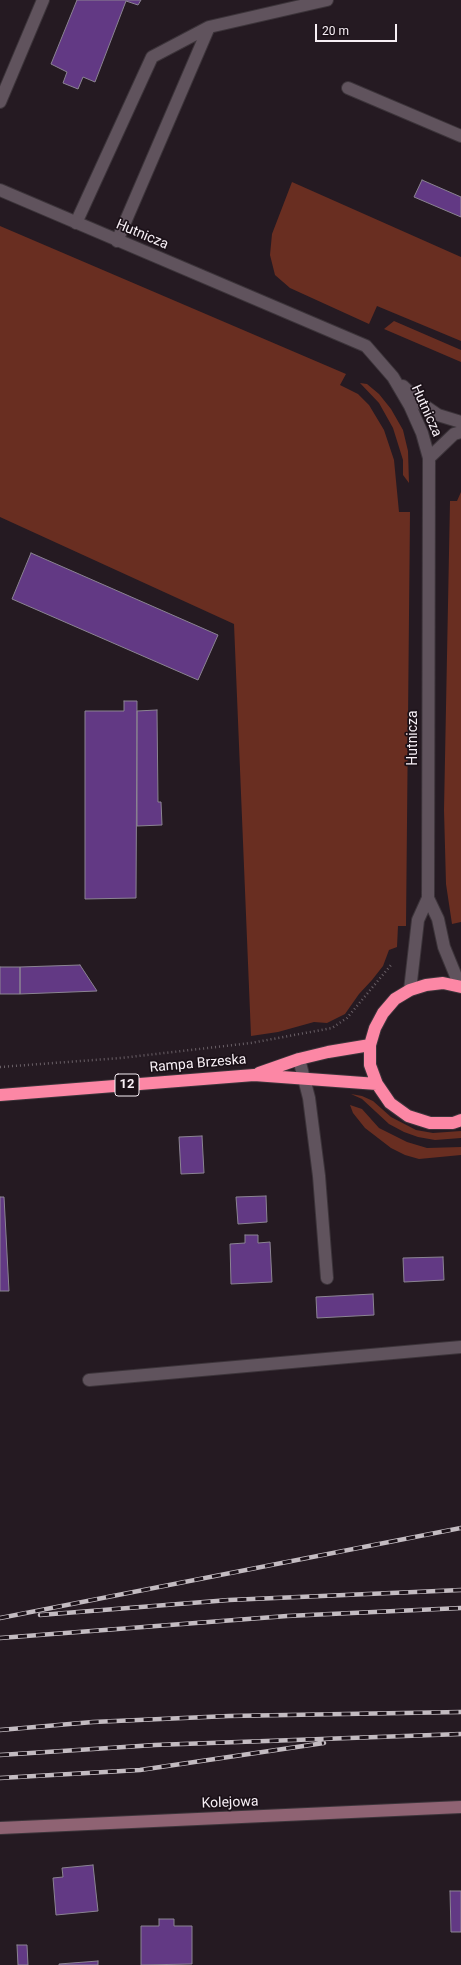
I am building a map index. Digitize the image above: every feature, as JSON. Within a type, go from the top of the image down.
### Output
[{"type":"highway","points":[[461,986],[443,983],[426,985],[410,990],[395,999],[383,1013],[374,1028],[370,1045],[370,1065],[376,1084],[390,1102],[408,1116],[430,1123],[453,1123],[461,1120]]},
{"type":"highway","name":"Rampa Brzeska","points":[[254,1075],[299,1059],[328,1052],[370,1045]]},
{"type":"highway","name":"Rampa Brzeska","points":[[0,1095],[254,1075],[376,1084]]},
{"type":"street","points":[[0,102],[44,0]]},
{"type":"street","points":[[76,223],[152,57],[209,27],[327,0]]},
{"type":"street","points":[[117,241],[209,27]]},
{"type":"street","points":[[348,88],[461,136]]},
{"type":"street","name":"Hutnicza","points":[[0,190],[366,346],[393,377],[410,406],[422,433],[429,458],[428,898],[418,920],[410,990]]},
{"type":"street","points":[[393,377],[422,404],[438,415],[461,422]]},
{"type":"street","points":[[429,458],[454,434],[461,432]]},
{"type":"street","name":"Hutnicza","points":[[428,898],[438,919],[444,947],[461,986]]},
{"type":"street","points":[[299,1059],[309,1098],[319,1176],[327,1278]]},
{"type":"street","points":[[89,1380],[461,1347]]},
{"type":"street","name":"Kolejowa","points":[[0,1828],[461,1808]]},
{"type":"path","points":[[0,1067],[121,1058],[251,1043],[332,1028],[347,1018],[371,988],[383,976],[390,966],[395,954],[415,949]]},
{"type":"shaded area","points":[[292,182],[461,257],[461,341],[377,306],[369,324],[290,288],[275,275],[270,255],[272,234]]},
{"type":"shaded area","points":[[0,226],[346,374],[340,385],[358,394],[369,405],[384,430],[394,460],[399,512],[410,512],[406,926],[398,926],[397,947],[389,950],[383,966],[359,994],[345,1014],[327,1023],[314,1022],[278,1032],[251,1036],[234,624],[0,517]]},
{"type":"shaded area","points":[[394,321],[461,350],[461,362],[384,329]]},
{"type":"shaded area","points":[[360,383],[367,384],[379,394],[391,409],[403,430],[408,451],[409,483],[403,475],[403,460],[393,428],[379,403]]},
{"type":"shaded area","points":[[461,492],[461,922],[452,924],[446,884],[444,810],[450,501],[457,501]]},
{"type":"shaded area","points":[[351,1094],[362,1096],[373,1101],[391,1117],[416,1130],[433,1133],[461,1131],[461,1138],[435,1140],[418,1137],[404,1132],[389,1124],[362,1099]]},
{"type":"shaded area","points":[[350,1105],[362,1109],[379,1128],[407,1142],[427,1148],[461,1147],[461,1155],[419,1159],[405,1155],[391,1148],[365,1128],[353,1113]]},
{"type":"building","points":[[77,0],[141,0],[138,5],[126,1],[95,82],[83,77],[78,89],[63,83],[67,72],[51,64]]},
{"type":"building","points":[[422,180],[461,197],[461,217],[414,197]]},
{"type":"building","points":[[31,553],[218,635],[198,680],[12,599]]},
{"type":"building","points":[[124,701],[137,701],[136,898],[85,899],[85,711],[124,711]]},
{"type":"building","points":[[157,710],[158,802],[161,802],[162,825],[137,826],[137,711]]},
{"type":"building","points":[[80,965],[97,991],[20,994],[20,967]]},
{"type":"building","points":[[0,967],[20,967],[20,994],[0,994]]},
{"type":"building","points":[[202,1136],[204,1173],[181,1174],[179,1137]]},
{"type":"building","points":[[266,1196],[267,1222],[238,1224],[236,1197]]},
{"type":"building","points":[[0,1197],[4,1197],[9,1291],[0,1291]]},
{"type":"building","points":[[245,1235],[258,1235],[258,1243],[270,1242],[272,1282],[231,1284],[230,1244],[245,1243]]},
{"type":"building","points":[[443,1257],[444,1280],[404,1282],[403,1258]]},
{"type":"building","points":[[373,1294],[374,1315],[317,1318],[316,1297]]},
{"type":"building","points":[[93,1865],[98,1911],[56,1915],[53,1878],[63,1877],[62,1868]]},
{"type":"building","points":[[450,1891],[461,1891],[461,1932],[451,1932]]},
{"type":"building","points":[[159,1919],[174,1919],[174,1926],[192,1926],[192,1964],[141,1965],[141,1926],[159,1926]]},
{"type":"building","points":[[17,1945],[27,1945],[28,1965],[18,1965]]},
{"type":"building","points":[[98,1961],[98,1965],[59,1965],[59,1964]]},
{"type":"railway","points":[[0,1618],[461,1528]]},
{"type":"railway","points":[[40,1615],[229,1600],[461,1590]]},
{"type":"railway","points":[[0,1638],[287,1616],[461,1608]]},
{"type":"railway","points":[[0,1730],[93,1722],[229,1716],[461,1712]]},
{"type":"railway","points":[[0,1755],[155,1745],[461,1734]]},
{"type":"railway","points":[[0,1778],[140,1770],[324,1743]]}]
